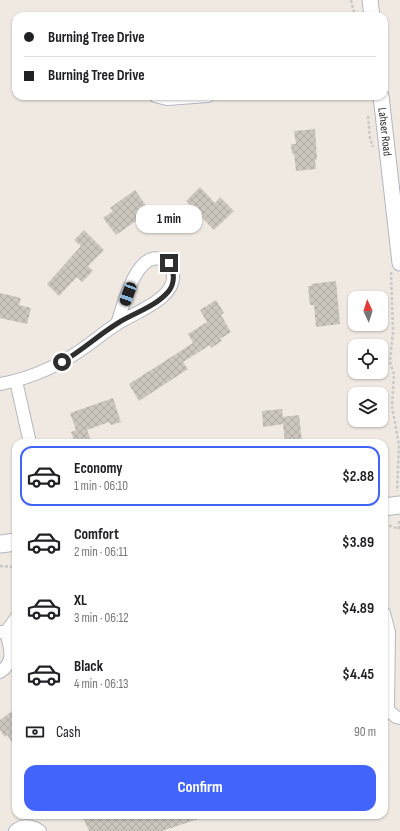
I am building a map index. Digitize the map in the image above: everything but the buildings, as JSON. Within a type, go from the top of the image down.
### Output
[{"type":"main road","points":[[388,504],[398,498]]},
{"type":"main road","points":[[0,544],[12,542]]},
{"type":"street","points":[[370,0],[372,12]]},
{"type":"street","name":"Lahser Road","points":[[381,100],[395,266]]},
{"type":"street","points":[[0,384],[33,376],[70,358],[117,324],[146,308],[168,292],[173,279],[172,268],[169,263],[154,258],[142,264],[133,281],[117,324]]},
{"type":"street","points":[[16,381],[29,439]]},
{"type":"street","points":[[0,672],[9,664],[11,652],[3,632],[12,622]]},
{"type":"street","points":[[388,628],[394,692],[388,706]]},
{"type":"street","points":[[388,711],[400,718]]},
{"type":"street","points":[[15,831],[26,826],[34,827],[40,831]]},
{"type":"path","points":[[351,0],[354,12]]},
{"type":"path","points":[[368,109],[370,138],[374,150]]},
{"type":"path","points":[[395,266],[393,332],[390,362],[394,374],[392,401],[399,445],[398,498]]},
{"type":"path","points":[[399,522],[399,529]]},
{"type":"path","points":[[388,526],[396,526],[399,529]]},
{"type":"path","points":[[0,566],[12,567]]},
{"type":"route","points":[[62,362],[102,336],[117,324],[146,308],[168,292],[172,286],[173,279],[172,268],[169,263]]}]
